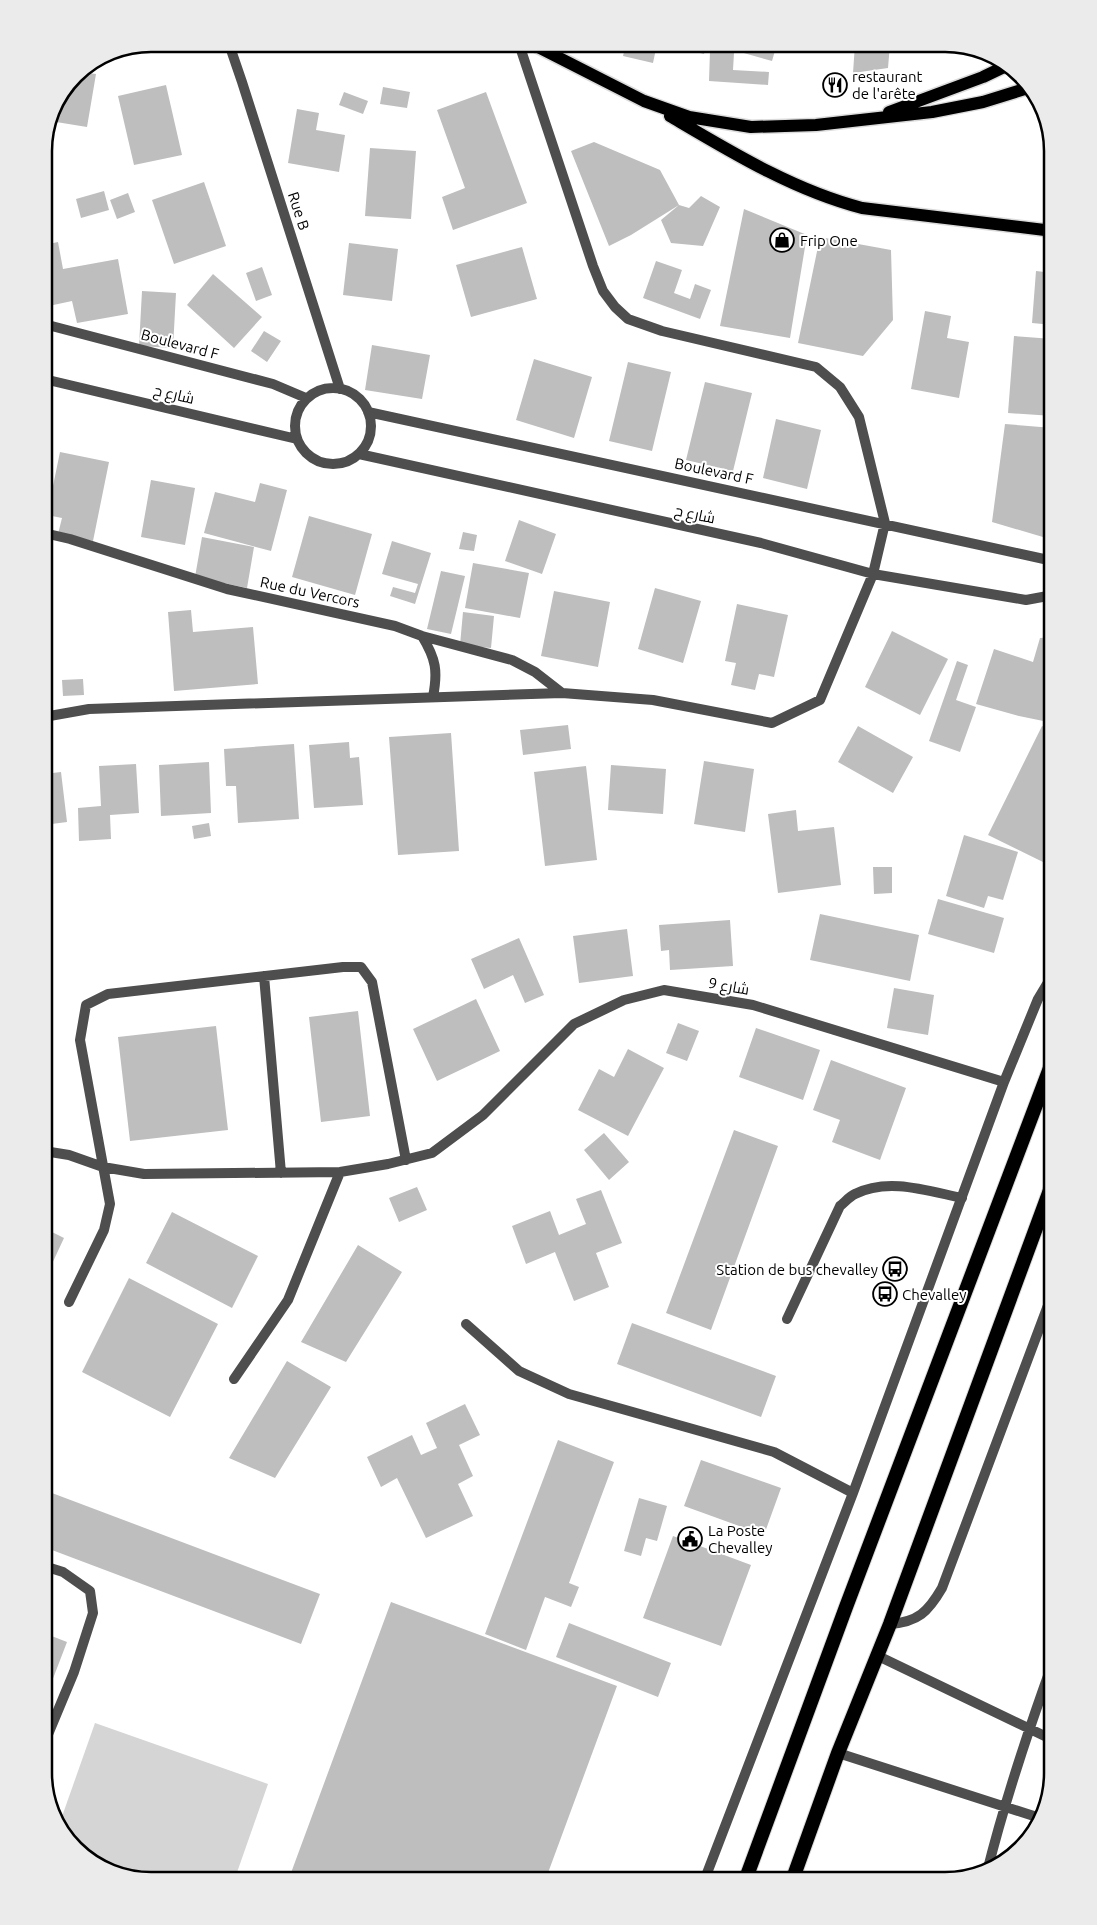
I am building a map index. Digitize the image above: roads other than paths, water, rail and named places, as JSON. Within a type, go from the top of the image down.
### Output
[{"type":"highway","points":[[748,1872],[846,1607],[1044,1084]]},
{"type":"highway","points":[[795,1872],[838,1753],[890,1624],[1044,1206]]},
{"type":"main road","points":[[550,52],[644,101],[756,165],[807,190],[835,201],[862,208],[1044,230]]},
{"type":"main road","points":[[872,118],[1000,69]]},
{"type":"main road","points":[[644,101],[689,116],[751,127],[816,125],[958,107],[983,102],[1023,90]]},
{"type":"street","name":"Rue B","points":[[232,52],[340,389]]},
{"type":"street","points":[[53,715],[89,709],[562,693],[653,700],[772,723],[820,700],[872,574],[885,523],[859,417],[840,387],[816,367],[662,331],[628,319],[615,307],[603,291],[522,52]]},
{"type":"street","name":"Boulevard F","points":[[53,326],[273,384],[306,398]]},
{"type":"street","name":"شارع ح","points":[[53,381],[297,439]]},
{"type":"street","points":[[328,388],[340,389],[352,393],[362,401],[370,419],[370,432],[366,444],[359,454],[342,464],[323,464],[307,455],[297,439],[294,427],[296,414],[306,398],[316,392],[328,388]]},
{"type":"street","name":"Boulevard F","points":[[368,412],[1044,559]]},
{"type":"street","name":"شارع ح","points":[[359,454],[761,544],[872,574],[1026,600],[1044,597]]},
{"type":"street","name":"Rue du Vercors","points":[[53,535],[227,589],[396,626],[422,636],[512,660],[535,672],[562,693]]},
{"type":"street","points":[[422,636],[436,666],[433,697]]},
{"type":"street","points":[[69,1302],[104,1230],[110,1204],[80,1040],[86,1006],[108,994],[343,967],[361,967],[372,982],[406,1160]]},
{"type":"street","points":[[264,976],[281,1173]]},
{"type":"street","name":"شارع 9","points":[[52,1152],[69,1155],[103,1167],[144,1174],[340,1172],[406,1160],[432,1153],[483,1115],[574,1024],[624,1000],[664,990],[753,1005],[1004,1082]]},
{"type":"street","points":[[707,1872],[853,1493],[1004,1082],[1031,1015],[1044,991]]},
{"type":"street","points":[[234,1380],[288,1300],[340,1172]]},
{"type":"street","points":[[787,1319],[840,1206],[854,1194],[875,1186],[901,1186],[962,1198]]},
{"type":"street","points":[[890,1624],[916,1619],[934,1602],[942,1588],[1044,1316]]},
{"type":"street","points":[[466,1324],[519,1370],[569,1394],[774,1452],[853,1493]]},
{"type":"street","points":[[52,1569],[63,1572],[90,1591],[93,1612],[74,1672],[52,1725]]},
{"type":"street","points":[[876,1655],[1044,1736]]},
{"type":"street","points":[[990,1862],[1028,1729],[1044,1686]]},
{"type":"street","points":[[838,1753],[1034,1816]]},
{"type":"place","name":"restaurant de l'arête","points":[[835,85]]},
{"type":"place","name":"Frip One","points":[[782,240]]},
{"type":"place","name":"Station de bus chevalley","points":[[895,1269]]},
{"type":"place","name":"Chevalley","points":[[885,1294]]},
{"type":"place","name":"La Poste Chevalley","points":[[690,1539]]}]
